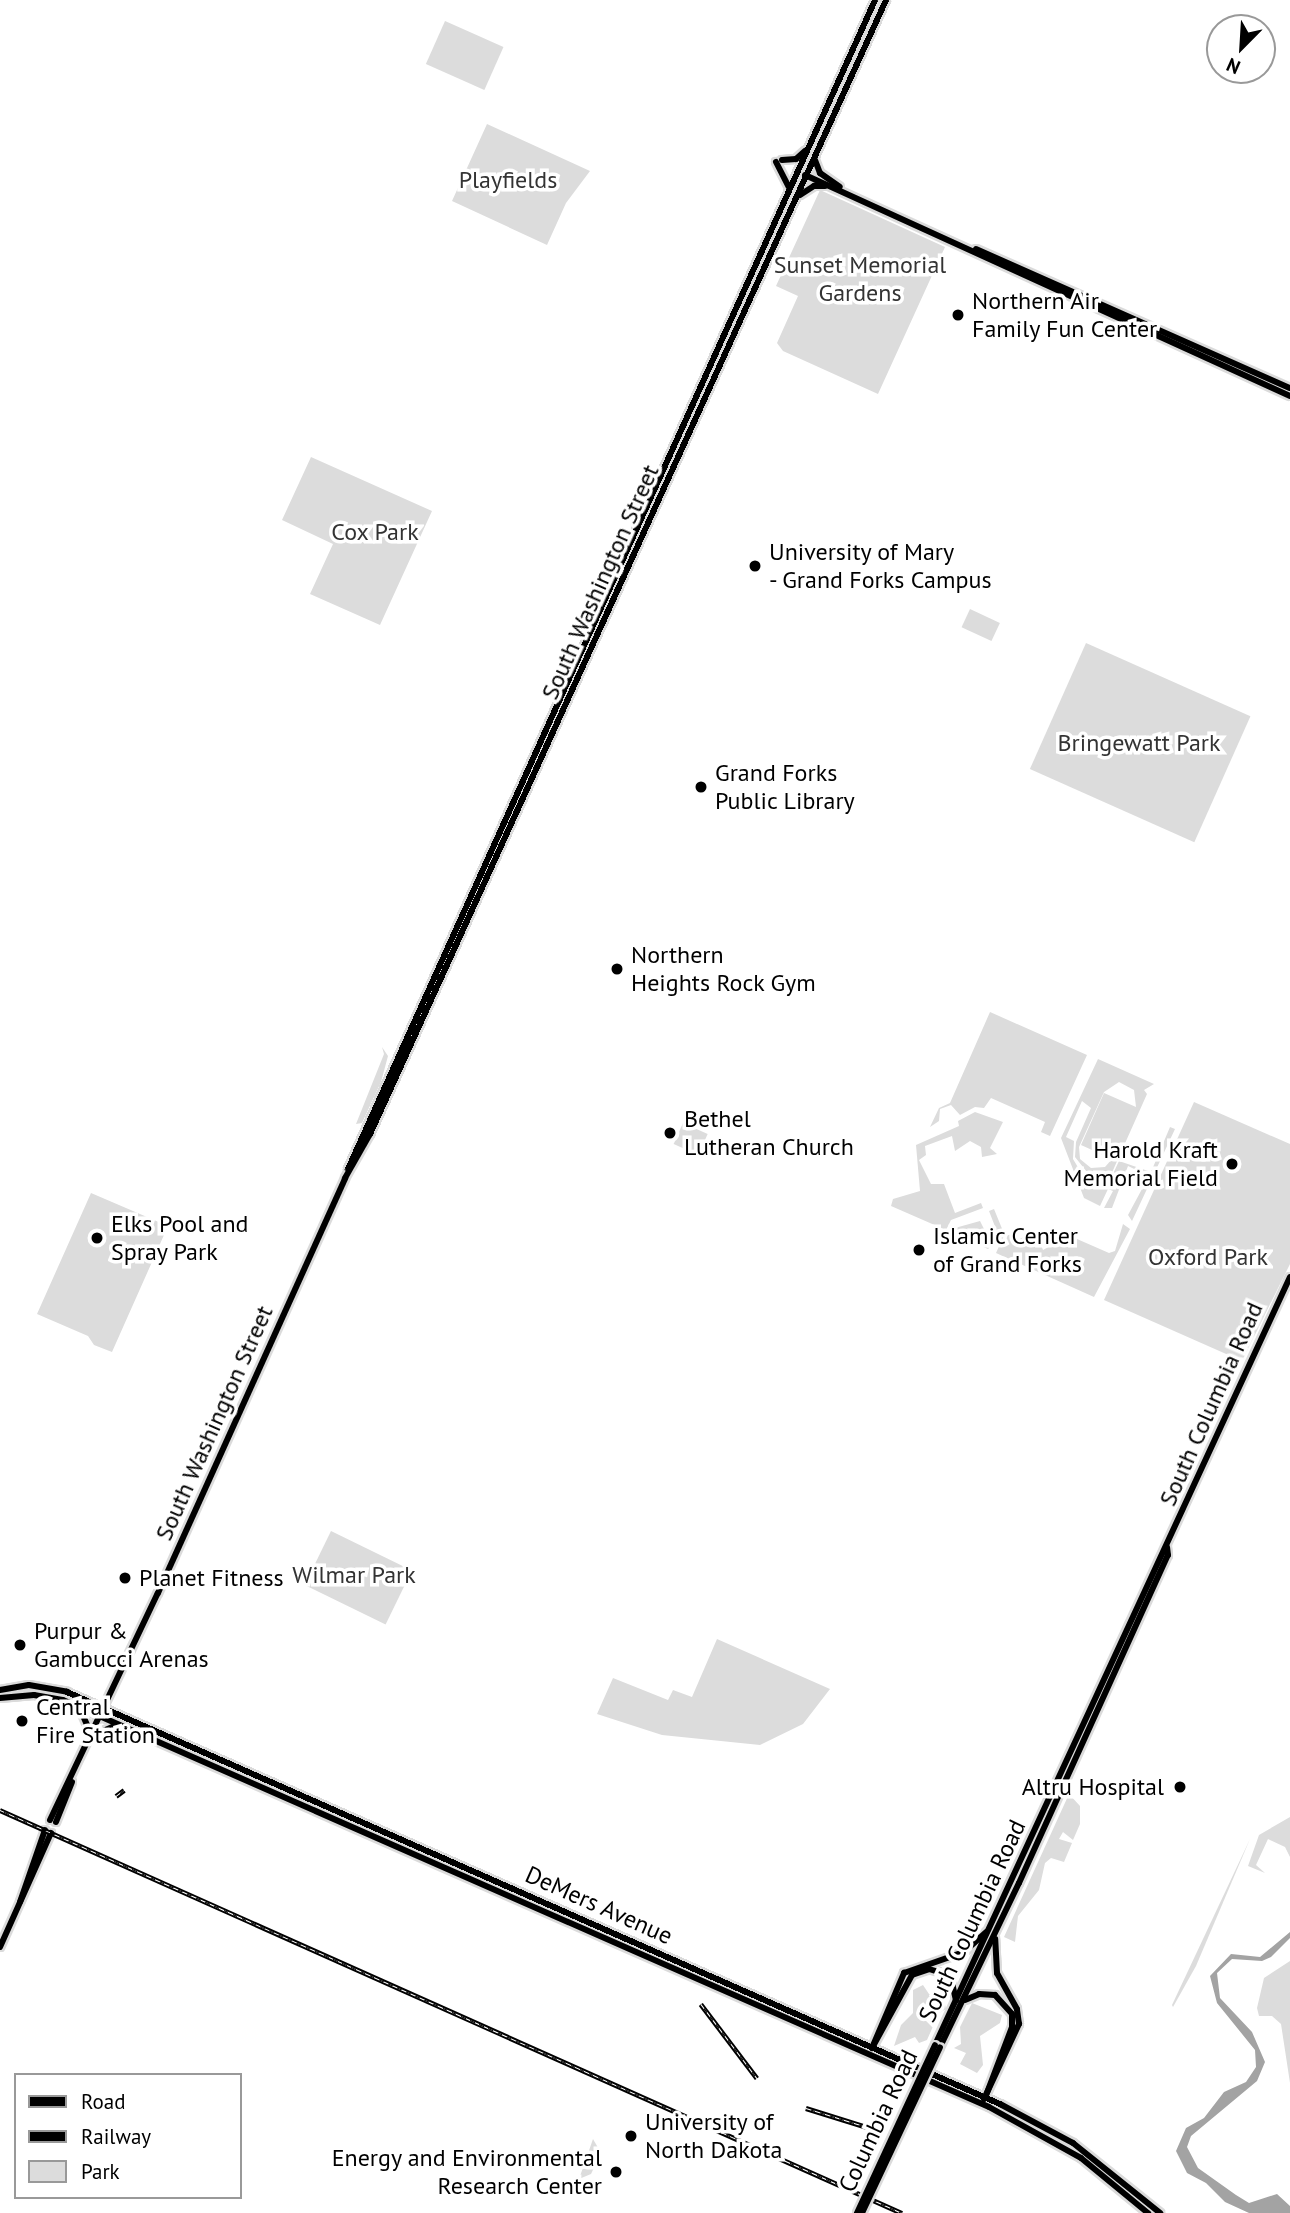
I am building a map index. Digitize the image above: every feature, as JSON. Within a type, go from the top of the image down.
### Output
[{"type":"main road","name":"South Washington Street","points":[[53,1821],[345,1178],[416,1008],[875,0]]},
{"type":"main road","name":"South Washington Street","points":[[345,1178],[374,1125],[886,0]]},
{"type":"main road","points":[[789,187],[779,161],[796,159],[807,150]]},
{"type":"main road","points":[[816,156],[820,173],[856,198]]},
{"type":"main road","points":[[797,171],[1214,358],[1290,396]]},
{"type":"main road","points":[[795,202],[814,186],[838,189]]},
{"type":"main road","points":[[748,281],[757,285]]},
{"type":"main road","points":[[1214,358],[1290,388]]},
{"type":"main road","name":"South Columbia Road","points":[[938,2046],[965,2000],[1012,1880],[1290,1277]]},
{"type":"main road","name":"South Columbia Road","points":[[938,2046],[994,1927],[1012,1898],[1159,1573],[1164,1554]]},
{"type":"main road","points":[[14,1686],[15,1697]]},
{"type":"main road","name":"DeMers Avenue","points":[[0,1690],[14,1686],[55,1688],[105,1708],[857,2041],[871,2051],[887,2055],[967,2090],[1071,2151],[1148,2213]]},
{"type":"main road","points":[[90,1702],[112,1693],[113,1703],[124,1717]]},
{"type":"main road","name":"DeMers Avenue","points":[[0,1698],[53,1697],[79,1707],[220,1771],[983,2101],[1000,2104],[1073,2143],[1160,2213]]},
{"type":"main road","points":[[79,1707],[88,1720],[91,1736],[111,1725],[119,1726]]},
{"type":"main road","points":[[220,1771],[224,1762]]},
{"type":"main road","points":[[0,1947],[48,1832]]},
{"type":"main road","points":[[1012,1880],[1012,1898]]},
{"type":"main road","points":[[871,2051],[904,1973],[964,1952],[994,1927]]},
{"type":"main road","points":[[983,2101],[1019,2024],[1017,2009],[996,1967],[994,1927]]},
{"type":"main road","points":[[857,2041],[879,2032],[903,1986],[918,1972],[935,1969],[947,1976],[956,2003]]},
{"type":"main road","points":[[965,2000],[989,1993],[1002,1999],[1012,2014],[1012,2027],[991,2083],[1000,2104]]},
{"type":"main road","points":[[879,2032],[887,2055]]},
{"type":"main road","name":"Columbia Road","points":[[859,2213],[938,2046]]},
{"type":"main road","points":[[967,2090],[991,2083]]},
{"type":"green space","points":[[445,21],[503,47],[484,90],[426,64]]},
{"type":"green space","name":"Playfields","points":[[487,124],[590,171],[566,203],[547,245],[452,201]]},
{"type":"green space","name":"Sunset Memorial Gardens","points":[[820,190],[945,247],[878,394],[783,351],[777,343],[798,296],[776,286]]},
{"type":"green space","name":"Cox Park","points":[[311,457],[432,511],[380,625],[310,594],[333,544],[282,520]]},
{"type":"green space","points":[[970,609],[1000,623],[991,641],[962,627]]},
{"type":"green space","name":"Bringewatt Park","points":[[1086,643],[1250,716],[1194,842],[1030,769]]},
{"type":"green space","points":[[990,1012],[1087,1055],[1050,1136],[1041,1132],[1045,1122],[991,1098],[984,1108],[975,1107],[960,1115],[951,1105],[940,1109],[939,1121],[930,1127],[939,1108],[950,1103]]},
{"type":"green space","points":[[382,1047],[388,1056],[381,1082],[362,1123],[356,1124],[384,1054]]},
{"type":"green space","points":[[1098,1059],[1154,1084],[1144,1090],[1147,1094],[1110,1177],[1103,1173],[1087,1172],[1075,1157],[1076,1142],[1091,1108],[1082,1101],[1066,1137],[1074,1141],[1073,1159],[1079,1169],[1089,1175],[1111,1178],[1119,1161],[1151,1172],[1170,1127],[1175,1129],[1132,1221],[1128,1215],[1149,1176],[1128,1166],[1112,1208],[1104,1208],[1113,1191],[1108,1189],[1100,1206],[1084,1198],[1061,1138]],"holes":[[[1119,1082],[1134,1090],[1136,1107],[1104,1093],[1081,1145],[1112,1159],[1105,1167],[1091,1168],[1080,1159],[1079,1147],[1104,1092]]]},
{"type":"green space","name":"Oxford Park","points":[[1194,1102],[1290,1144],[1290,1264],[1242,1361],[1104,1300]]},
{"type":"green space","points":[[975,1112],[1003,1122],[990,1148],[997,1154],[982,1157],[981,1147],[970,1141],[955,1151],[952,1136],[925,1146],[926,1155],[919,1160],[931,1184],[944,1184],[955,1213],[981,1203],[983,1208],[951,1220],[946,1230],[891,1206],[893,1199],[920,1191],[916,1145],[959,1126],[958,1121]]},
{"type":"green space","points":[[683,1123],[708,1134],[698,1155],[674,1144]]},
{"type":"green space","points":[[91,1193],[168,1226],[112,1352],[94,1345],[88,1336],[37,1314]]},
{"type":"green space","points":[[994,1209],[1005,1236],[1013,1234],[1016,1241],[1035,1231],[1043,1250],[1074,1233],[1077,1239],[1109,1253],[1115,1251],[1123,1224],[1130,1229],[1094,1297],[996,1253],[1001,1242],[989,1211]]},
{"type":"green space","points":[[980,1221],[992,1245],[988,1249],[954,1234],[955,1228]]},
{"type":"green space","name":"Wilmar Park","points":[[331,1531],[412,1570],[386,1624],[305,1585]]},
{"type":"green space","points":[[717,1639],[830,1689],[803,1724],[760,1745],[662,1735],[597,1714],[613,1678],[668,1700],[673,1690],[692,1697]]},
{"type":"green space","points":[[1069,1794],[1080,1806],[1080,1824],[1073,1840],[1063,1832],[1059,1839],[1072,1843],[1064,1862],[1051,1858],[1045,1863],[1039,1890],[1018,1916],[1015,1942],[1004,1937]]},
{"type":"green space","points":[[1290,1817],[1290,1857],[1285,1847],[1268,1839],[1256,1865],[1265,1873],[1248,1866],[1259,1835]]},
{"type":"green space","points":[[1250,1839],[1196,1966],[1173,2007],[1172,2005]]},
{"type":"green space","points":[[1290,1961],[1290,2083],[1281,2024],[1272,2016],[1259,2016],[1257,2008],[1264,1978]]},
{"type":"green space","points":[[923,1985],[929,1994],[944,2000],[946,2009],[939,2013],[927,2040],[919,2043],[915,2037],[894,2046],[901,2025],[913,2013],[913,1990]]},
{"type":"green space","points":[[972,2003],[1002,2015],[1000,2023],[980,2036],[983,2065],[977,2073],[960,2064],[966,2053],[954,2048],[961,2044],[960,2027]]},
{"type":"green space","points":[[593,2139],[601,2153],[591,2174],[579,2179]]},
{"type":"shaded area","points":[[1290,1932],[1290,1938],[1271,1957],[1262,1961],[1232,1959],[1217,1973],[1220,1998],[1252,2032],[1265,2062],[1257,2081],[1191,2136],[1187,2147],[1198,2168],[1249,2203],[1277,2194],[1290,2206],[1290,2213],[1249,2213],[1225,2202],[1206,2183],[1187,2173],[1176,2151],[1186,2128],[1204,2118],[1224,2092],[1246,2082],[1256,2067],[1255,2050],[1217,2003],[1210,1976],[1231,1954],[1260,1957]]},
{"type":"railway","points":[[116,1796],[124,1790]]},
{"type":"railway","points":[[0,1810],[902,2213]]},
{"type":"railway","points":[[701,2004],[757,2078]]},
{"type":"railway","points":[[806,2108],[883,2132]]},
{"type":"place","name":"Northern Air Family Fun Center","points":[[958,315]]},
{"type":"place","name":"University of Mary - Grand Forks Campus","points":[[755,566]]},
{"type":"place","name":"Grand Forks Public Library","points":[[701,787]]},
{"type":"place","name":"Northern Heights Rock Gym","points":[[617,969]]},
{"type":"place","name":"Bethel Lutheran Church","points":[[670,1133]]},
{"type":"place","name":"Harold Kraft Memorial Field","points":[[1232,1164]]},
{"type":"place","name":"Elks Pool and Spray Park","points":[[97,1238]]},
{"type":"place","name":"Islamic Center of Grand Forks","points":[[919,1250]]},
{"type":"place","name":"Planet Fitness","points":[[125,1578]]},
{"type":"place","name":"Purpur & Gambucci Arenas","points":[[20,1645]]},
{"type":"place","name":"Central Fire Station","points":[[22,1721]]},
{"type":"place","name":"Altru Hospital","points":[[1180,1787]]},
{"type":"place","name":"University of North Dakota","points":[[631,2136]]},
{"type":"place","name":"Energy and Environmental Research Center","points":[[616,2172]]}]
